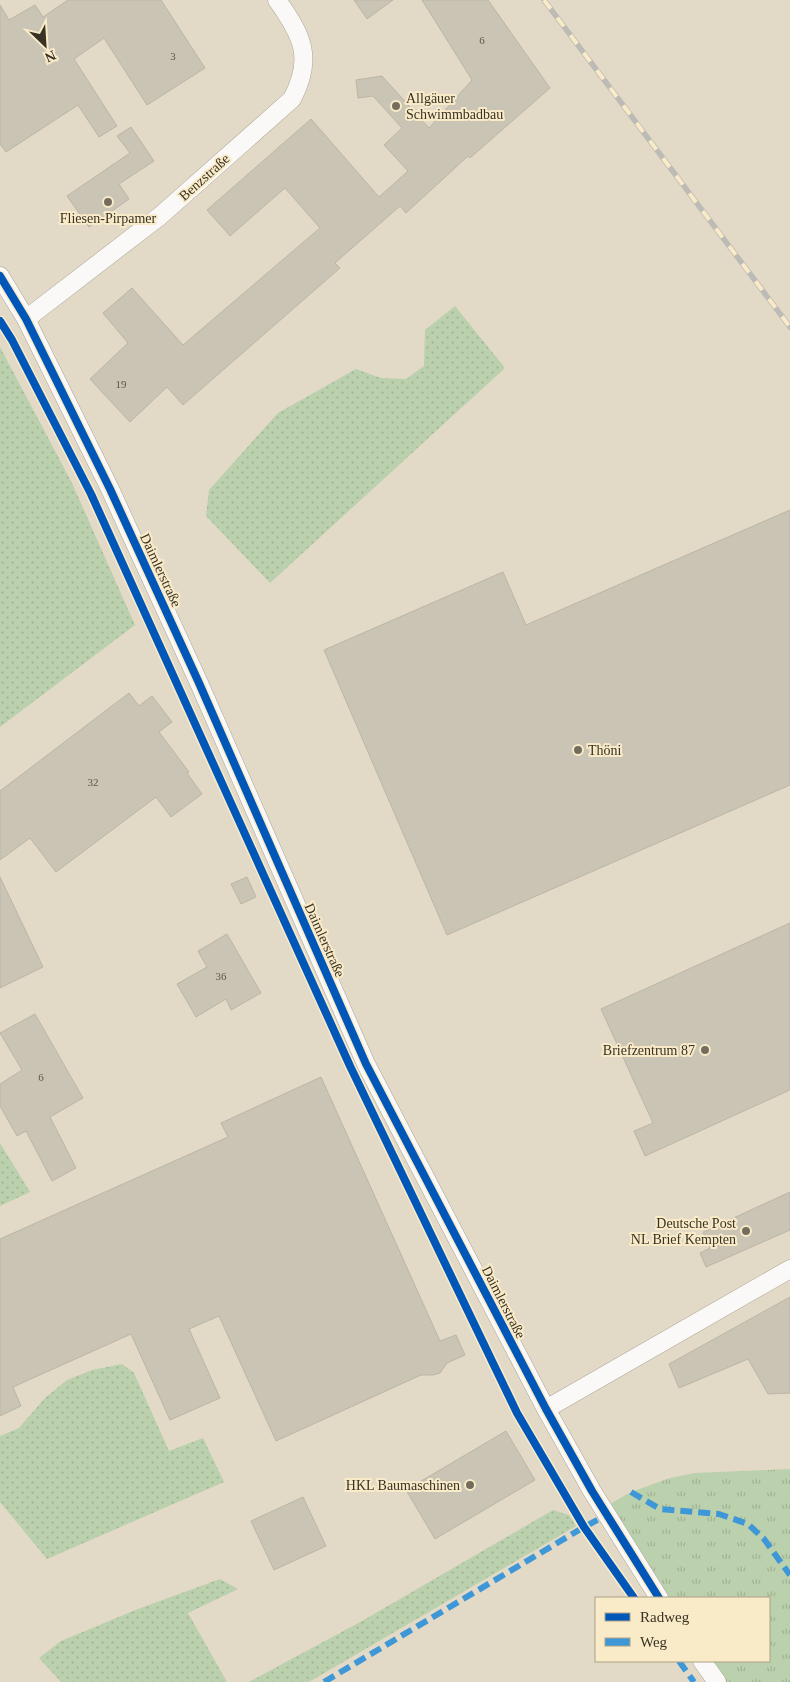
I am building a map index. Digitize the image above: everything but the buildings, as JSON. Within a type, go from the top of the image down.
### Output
[{"type":"street","name":"Benzstraße","points":[[26,319],[160,216],[292,99],[299,86],[305,65],[304,57],[301,43],[277,0]]},
{"type":"street","name":"Daimlerstraße","points":[[0,276],[26,319],[110,489],[199,683],[366,1064],[546,1409],[592,1491],[658,1597]]},
{"type":"street","points":[[546,1409],[790,1268]]},
{"type":"street","points":[[703,1662],[717,1682]]},
{"type":"green space","points":[[455,306],[505,368],[270,583],[206,516],[209,490],[278,413],[356,369],[381,378],[406,379],[424,366],[425,330]]},
{"type":"green space","points":[[0,347],[72,483],[135,625],[0,727]]},
{"type":"green space","points":[[0,1143],[30,1192],[0,1206]]},
{"type":"green space","points":[[122,1364],[134,1373],[169,1451],[203,1438],[224,1482],[47,1559],[0,1502],[0,1436],[19,1428],[45,1398],[67,1380],[92,1370]]},
{"type":"green space","points":[[790,1469],[790,1682],[717,1682],[703,1662],[770,1662],[770,1597],[658,1597],[603,1508],[631,1492],[670,1478],[695,1473]]},
{"type":"green space","points":[[553,1510],[569,1515],[576,1526],[309,1682],[249,1682],[362,1621]]},
{"type":"green space","points":[[220,1579],[238,1589],[188,1613],[227,1682],[61,1682],[39,1658],[61,1641],[138,1609]]},
{"type":"railway","points":[[544,0],[790,327]]},
{"type":"marked path","points":[[631,1492],[660,1509],[719,1514],[748,1524],[764,1539],[790,1575]]},
{"type":"marked path","points":[[324,1682],[607,1515]]},
{"type":"marked path","points":[[680,1662],[694,1682]]},
{"type":"cycle path","points":[[0,276],[26,319],[110,489],[199,683],[366,1064],[546,1409],[592,1491],[658,1597]]},
{"type":"cycle path","points":[[0,321],[12,340],[91,494],[350,1066],[517,1413],[584,1527],[633,1597]]},
{"type":"place","name":"Allgäuer Schwimmbadbau","points":[[396,106]]},
{"type":"place","name":"Fliesen-Pirpamer","points":[[108,202]]},
{"type":"place","name":"Thöni","points":[[578,750]]},
{"type":"place","name":"Briefzentrum 87","points":[[705,1050]]},
{"type":"place","name":"Deutsche Post NL Brief Kempten","points":[[746,1231]]},
{"type":"place","name":"HKL Baumaschinen","points":[[470,1485]]}]
